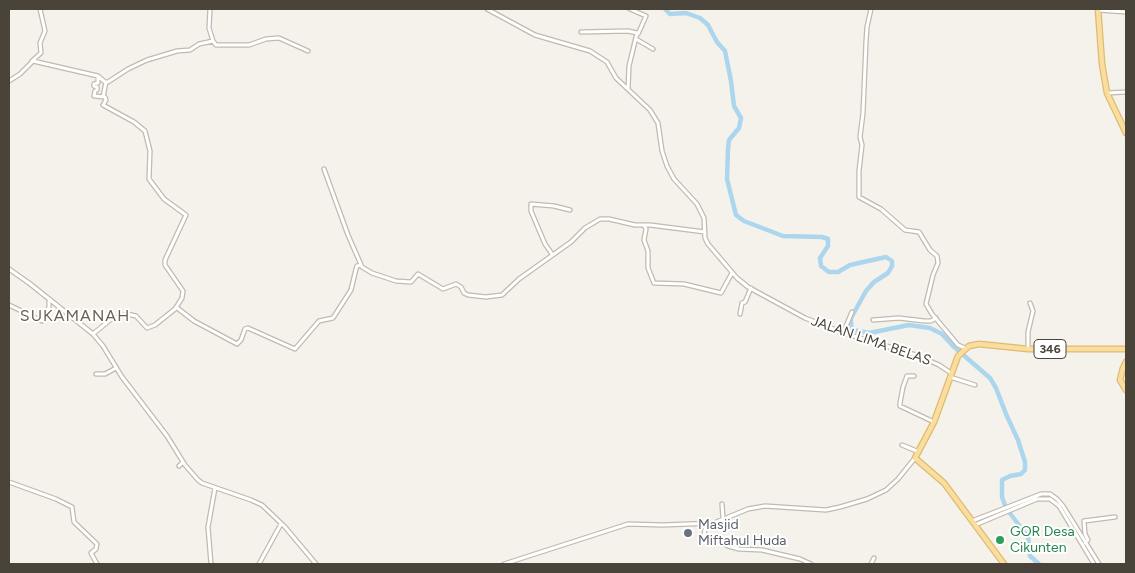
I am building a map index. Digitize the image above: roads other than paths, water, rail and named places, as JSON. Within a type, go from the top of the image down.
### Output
[{"type":"main road","points":[[1098,9],[1102,64],[1107,93],[1126,130]]},
{"type":"main road","name":"346","points":[[915,458],[934,422],[958,356],[965,348],[973,344],[1028,349],[1126,349]]},
{"type":"main road","points":[[1126,362],[1122,368],[1120,380],[1126,390]]},
{"type":"main road","points":[[915,458],[944,483],[1004,564]]},
{"type":"street","points":[[9,81],[24,70],[41,53],[40,43],[45,32],[40,9]]},
{"type":"street","points":[[210,9],[209,28],[216,45],[236,46],[279,38],[308,51]]},
{"type":"street","name":"JALAN LIMA BELAS","points":[[487,9],[536,35],[590,51],[607,62],[616,78],[650,110],[658,123],[662,151],[667,166],[674,179],[697,204],[704,218],[705,238],[708,244],[732,273],[751,288],[804,318],[847,334],[919,356],[939,365],[950,375],[975,385]]},
{"type":"street","points":[[628,89],[629,66],[636,39],[646,16],[630,9]]},
{"type":"street","points":[[872,9],[867,27],[860,137],[862,144],[859,198],[881,209],[905,230],[919,232],[930,250],[938,256],[938,263],[926,300],[932,314],[958,345],[965,348]]},
{"type":"street","points":[[1098,9],[1126,12]]},
{"type":"street","points":[[581,32],[628,30],[638,34]]},
{"type":"street","points":[[636,39],[653,49]]},
{"type":"street","points":[[106,82],[147,60],[177,51],[190,50],[199,44],[213,41]]},
{"type":"street","points":[[32,61],[98,76],[106,82]]},
{"type":"street","points":[[93,334],[110,320],[127,314],[136,316],[147,328],[155,325],[176,307],[182,298],[183,291],[165,264],[167,255],[186,215],[164,199],[148,179],[150,151],[144,131],[134,122],[103,105],[106,100],[105,97],[94,95],[95,91],[98,90],[94,85],[98,83],[98,76]]},
{"type":"street","points":[[103,97],[106,82]]},
{"type":"street","points":[[1107,93],[1126,92]]},
{"type":"street","points":[[324,169],[361,266],[372,273],[405,283],[411,282],[415,275],[419,274],[443,289],[456,284],[461,287],[466,295],[494,297],[504,294],[517,281],[571,242],[585,228],[600,219],[606,218],[633,225],[705,232]]},
{"type":"street","points":[[552,254],[545,244],[531,211],[531,204],[554,206],[570,210]]},
{"type":"street","points":[[644,225],[646,229],[644,240],[648,251],[648,268],[654,283],[684,284],[721,293],[732,273]]},
{"type":"street","points":[[176,307],[194,321],[237,344],[246,328],[261,333],[293,349],[298,348],[319,321],[333,318],[350,292],[356,269],[358,266],[361,266]]},
{"type":"street","points":[[9,269],[93,334],[103,346],[122,378],[167,436],[183,462],[200,482],[262,505],[316,564]]},
{"type":"street","points":[[740,314],[742,303],[746,301],[751,288]]},
{"type":"street","points":[[9,305],[42,321],[49,306],[49,300]]},
{"type":"street","points":[[1028,349],[1028,332],[1033,311],[1030,303]]},
{"type":"street","points":[[847,334],[846,326],[852,312]]},
{"type":"street","points":[[874,320],[899,318],[924,321],[936,318]]},
{"type":"street","points":[[96,374],[105,374],[116,368]]},
{"type":"street","points":[[914,376],[907,376],[900,406],[934,422]]},
{"type":"street","points":[[902,445],[918,452]]},
{"type":"street","points":[[504,564],[518,562],[628,524],[706,523],[721,520],[757,507],[773,506],[829,510],[886,490],[898,479],[915,458]]},
{"type":"street","points":[[179,466],[183,462]]},
{"type":"street","points":[[9,482],[72,507],[73,520],[97,544],[96,549],[91,553],[97,564]]},
{"type":"street","points":[[211,564],[208,527],[215,488]]},
{"type":"street","points":[[973,523],[1041,494],[1050,494],[1057,499],[1090,554],[1099,564]]},
{"type":"street","points":[[721,520],[722,504]]},
{"type":"street","points":[[1086,543],[1088,540],[1084,521],[1116,517]]},
{"type":"street","points":[[1068,518],[1086,543],[1094,564]]},
{"type":"street","points":[[706,523],[704,535],[728,546],[740,549],[762,550],[802,559],[811,564]]},
{"type":"street","points":[[259,564],[281,524]]},
{"type":"street","points":[[872,564],[874,558]]},
{"type":"waterway","points":[[665,9],[670,14],[686,13],[700,18],[708,25],[717,42],[725,51],[734,106],[741,118],[739,128],[729,140],[728,149],[727,179],[736,215],[744,221],[783,236],[822,237],[828,239],[828,246],[820,258],[821,266],[829,272],[838,272],[850,265],[886,257],[892,261],[892,266],[888,273],[874,282],[866,291],[851,318],[853,330],[869,333],[909,325],[930,328],[942,334],[990,378],[1018,440],[1025,462],[1025,470],[1021,474],[1002,480],[1002,497],[1006,508],[1028,537],[1030,556],[1039,564]]},
{"type":"place","name":"Masjid Miftahul Huda","points":[[688,533]]},
{"type":"place","name":"GOR Desa Cikunten","points":[[1000,540]]},
{"type":"district","name":"SUKAMANAH","points":[[75,316]]}]
